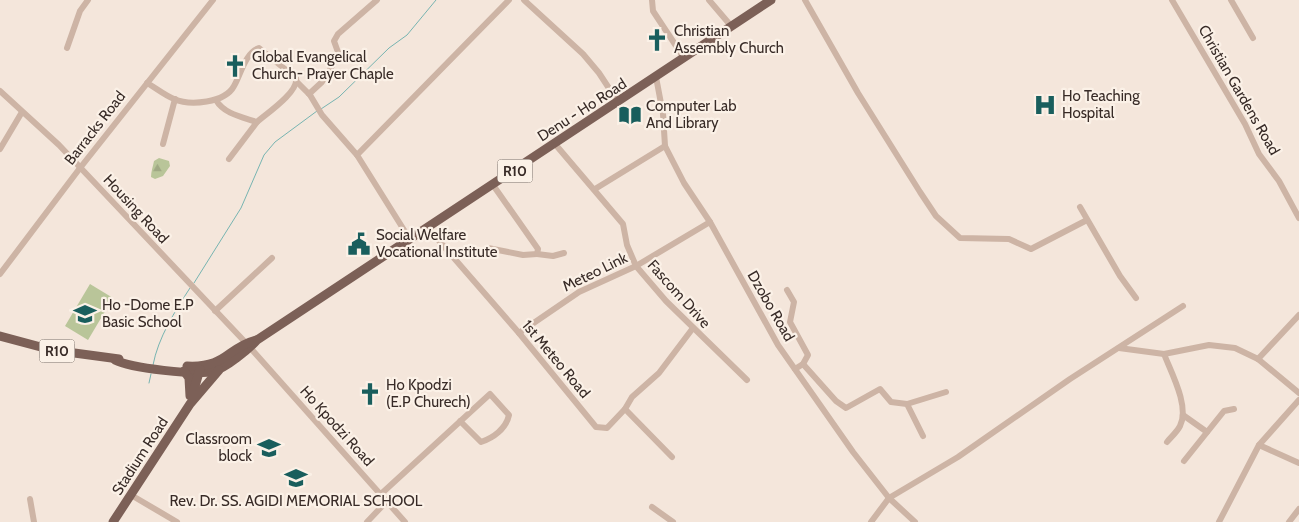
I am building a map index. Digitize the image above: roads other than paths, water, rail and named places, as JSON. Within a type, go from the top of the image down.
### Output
[{"type":"main road","name":"Denu - Ho Road","points":[[153,365],[184,371],[200,369],[216,363],[257,340],[409,238],[493,186],[771,0]]},
{"type":"main road","name":"Denu - Ho Road","points":[[0,336],[52,350],[115,360],[219,370],[248,345]]},
{"type":"main road","name":"Stadium Road","points":[[190,404],[200,369]]},
{"type":"main road","name":"Stadium Road","points":[[113,522],[190,404],[219,370]]},
{"type":"main road","points":[[184,371],[190,386],[190,404]]},
{"type":"street","points":[[67,48],[80,11],[88,0]]},
{"type":"street","name":"Barracks Road","points":[[0,274],[3,263],[213,0]]},
{"type":"street","points":[[309,94],[322,82],[339,55],[334,41],[338,34],[377,0]]},
{"type":"street","points":[[357,155],[509,0]]},
{"type":"street","points":[[524,0],[583,54],[599,73],[618,102]]},
{"type":"street","points":[[652,0],[653,11],[684,58]]},
{"type":"street","points":[[709,0],[732,27]]},
{"type":"street","points":[[805,0],[858,92],[920,192],[936,216],[960,238],[1009,239],[1031,249],[1087,220]]},
{"type":"street","name":"Christian Gardens Road","points":[[1172,0],[1240,115],[1259,154],[1279,181],[1299,218]]},
{"type":"street","points":[[1231,0],[1253,38]]},
{"type":"street","points":[[147,84],[175,99],[195,102],[216,100],[228,94],[234,88],[248,58],[253,50],[258,48],[296,80],[309,94],[319,110],[357,155],[409,238]]},
{"type":"street","name":"Dzobo Road","points":[[656,77],[663,114],[665,146],[684,183],[710,222],[778,345],[853,452],[888,498],[916,522]]},
{"type":"street","points":[[229,159],[256,122],[282,101],[296,80]]},
{"type":"street","name":"Housing Road","points":[[0,91],[59,145],[248,345]]},
{"type":"street","points":[[163,144],[175,99]]},
{"type":"street","points":[[216,100],[227,111],[256,122]]},
{"type":"street","points":[[0,149],[22,112]]},
{"type":"street","name":"Fascom Drive","points":[[555,144],[595,189],[622,224],[627,245],[636,266],[666,301],[747,380]]},
{"type":"street","points":[[595,189],[665,146]]},
{"type":"street","points":[[493,186],[538,249],[538,254]]},
{"type":"street","points":[[1080,207],[1120,276],[1136,298]]},
{"type":"street","name":"Meteo Link","points":[[519,333],[579,292],[636,266],[710,222]]},
{"type":"street","name":"1st Meteo Road","points":[[427,227],[519,333],[596,427],[607,428],[625,409]]},
{"type":"street","points":[[488,248],[524,255],[553,256],[564,253]]},
{"type":"street","points":[[215,311],[272,258]]},
{"type":"street","points":[[787,290],[794,302],[790,322],[808,355],[803,364],[795,369]]},
{"type":"street","points":[[871,522],[888,498],[958,458],[1182,306]]},
{"type":"street","points":[[1258,359],[1299,315]]},
{"type":"street","points":[[672,457],[625,409],[632,397],[659,372],[693,328]]},
{"type":"street","name":"Ho Kpodzi Road","points":[[248,345],[405,522]]},
{"type":"street","points":[[1118,348],[1164,354],[1209,345],[1226,346],[1245,351],[1258,359],[1299,393]]},
{"type":"street","points":[[1164,354],[1178,386],[1183,415],[1180,426],[1167,442]]},
{"type":"street","points":[[803,364],[836,400],[846,408],[880,389],[891,402],[907,404],[946,392]]},
{"type":"street","points":[[381,494],[460,421],[490,394],[509,416],[507,423],[498,432],[480,442],[460,421]]},
{"type":"street","points":[[1219,522],[1259,445],[1299,400]]},
{"type":"street","points":[[907,404],[923,436]]},
{"type":"street","points":[[1184,461],[1225,410],[1234,409]]},
{"type":"street","points":[[1183,415],[1207,432]]},
{"type":"street","points":[[1259,445],[1299,463]]},
{"type":"street","points":[[131,495],[177,522]]},
{"type":"street","points":[[30,500],[34,522]]},
{"type":"street","points":[[367,522],[387,501]]},
{"type":"street","points":[[652,507],[673,522]]},
{"type":"street","points":[[1289,522],[1299,509]]},
{"type":"waterway","points":[[321,109],[339,97],[389,48],[407,35],[436,0]]},
{"type":"waterway","points":[[194,283],[241,208],[264,155],[275,142],[317,111]]},
{"type":"waterway","points":[[153,365],[163,335],[190,288]]},
{"type":"waterway","points":[[149,383],[151,374]]},
{"type":"place","name":"Christian Assembly Church","points":[[657,40]]},
{"type":"place","name":"Global Evangelical Church- Prayer Chaple","points":[[235,66]]},
{"type":"place","name":"Ho Teaching Hospital","points":[[1045,105]]},
{"type":"place","name":"Computer Lab And Library","points":[[630,115]]},
{"type":"place","name":"Social Welfare Vocational Institute","points":[[359,244]]},
{"type":"place","name":"Ho -Dome E.P Basic School","points":[[85,314]]},
{"type":"place","name":"Ho Kpodzi (E.P Churech)","points":[[370,394]]},
{"type":"place","name":"Classroom block","points":[[269,448]]},
{"type":"place","name":"Rev. Dr. SS. AGIDI MEMORIAL SCHOOL","points":[[296,478]]}]
